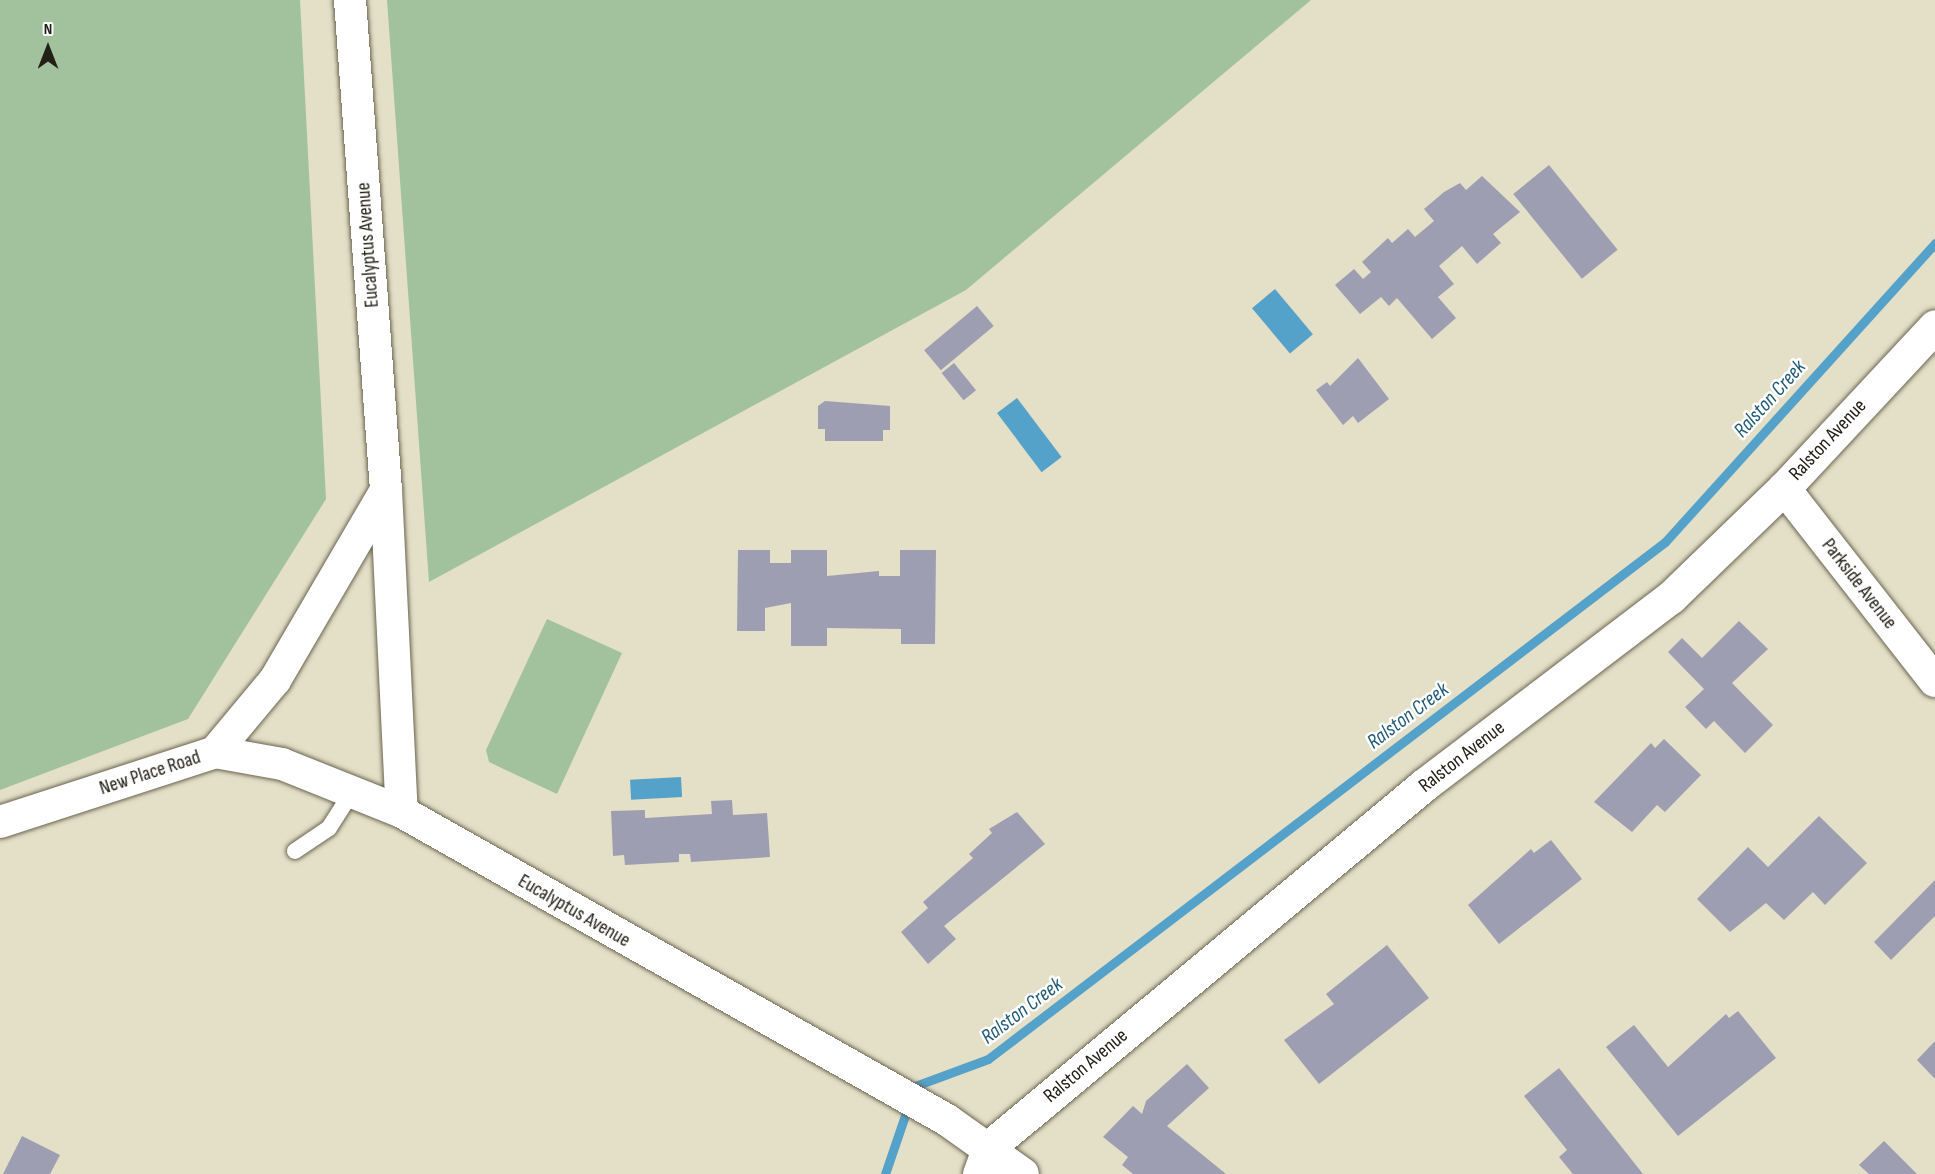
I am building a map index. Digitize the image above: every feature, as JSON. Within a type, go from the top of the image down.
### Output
[{"type":"street","name":"Eucalyptus Avenue","points":[[351,0],[386,490],[402,812],[896,1096],[947,1120],[984,1160],[1023,1174]]},
{"type":"street","name":"Ralston Avenue","points":[[984,1160],[1424,785],[1671,597],[1784,488],[1935,326]]},
{"type":"street","name":"Parkside Avenue","points":[[1784,488],[1935,681]]},
{"type":"street","points":[[215,752],[275,680],[386,490]]},
{"type":"street","name":"New Place Road","points":[[0,822],[215,752],[282,764],[402,812]]},
{"type":"lane","points":[[295,851],[329,828],[352,792]]},
{"type":"green space","points":[[0,0],[300,0],[326,499],[188,719],[0,790]]},
{"type":"green space","points":[[387,0],[1311,0],[966,290],[429,582]]},
{"type":"green space","points":[[547,619],[622,653],[557,794],[489,762],[486,750]]},
{"type":"water","points":[[1275,289],[1313,334],[1290,353],[1252,308]]},
{"type":"water","points":[[1017,398],[1062,457],[1042,472],[997,413]]},
{"type":"water","points":[[681,777],[682,797],[631,800],[630,780]]},
{"type":"building","points":[[1549,165],[1618,250],[1582,279],[1513,194]]},
{"type":"building","points":[[1482,176],[1520,212],[1493,234],[1501,243],[1477,264],[1462,246],[1439,266],[1454,284],[1438,297],[1456,318],[1432,339],[1397,298],[1389,306],[1381,297],[1360,314],[1335,285],[1354,269],[1363,279],[1371,272],[1362,262],[1388,238],[1392,243],[1408,229],[1415,237],[1434,221],[1424,209],[1444,192],[1460,183],[1466,190]]},
{"type":"building","points":[[977,306],[994,326],[941,370],[924,350]]},
{"type":"building","points":[[1358,358],[1389,399],[1358,423],[1353,416],[1343,425],[1316,390],[1327,382],[1330,386]]},
{"type":"building","points":[[954,363],[976,390],[964,400],[942,373]]},
{"type":"building","points":[[825,401],[890,406],[890,430],[883,430],[883,441],[825,441],[825,429],[818,429],[818,406]]},
{"type":"building","points":[[738,550],[770,550],[770,563],[791,563],[791,550],[827,550],[827,576],[879,571],[879,576],[900,576],[900,550],[936,550],[935,644],[901,644],[901,629],[827,628],[827,646],[791,646],[791,603],[765,608],[765,631],[737,631]]},
{"type":"building","points":[[1739,621],[1768,649],[1732,683],[1773,725],[1745,753],[1714,721],[1706,729],[1685,707],[1704,689],[1668,652],[1682,638],[1702,658]]},
{"type":"building","points":[[1664,739],[1701,775],[1665,812],[1657,805],[1632,832],[1594,802],[1651,743],[1655,748]]},
{"type":"building","points":[[732,800],[733,815],[767,813],[770,857],[691,862],[690,854],[679,854],[679,862],[625,865],[624,855],[613,856],[611,811],[645,810],[645,818],[712,814],[711,801]]},
{"type":"building","points":[[1017,812],[1045,844],[944,926],[956,939],[928,964],[901,932],[928,908],[923,902],[973,858],[969,854],[992,833],[989,829]]},
{"type":"building","points":[[1819,816],[1867,863],[1825,905],[1813,892],[1784,920],[1766,903],[1730,932],[1697,899],[1748,847],[1768,867]]},
{"type":"building","points":[[1551,840],[1582,879],[1499,944],[1468,905],[1531,849],[1534,853]]},
{"type":"building","points":[[1935,880],[1935,916],[1891,960],[1874,942]]},
{"type":"building","points":[[1387,945],[1429,998],[1319,1084],[1284,1040],[1334,1004],[1326,994]]},
{"type":"building","points":[[1738,1011],[1776,1058],[1678,1136],[1606,1047],[1634,1025],[1668,1067],[1726,1014],[1729,1018]]},
{"type":"building","points":[[1935,1041],[1935,1079],[1917,1060]]},
{"type":"building","points":[[1187,1064],[1209,1088],[1167,1126],[1226,1174],[1133,1174],[1122,1165],[1128,1157],[1103,1137],[1133,1106],[1142,1114],[1146,1101]]},
{"type":"building","points":[[1559,1068],[1643,1174],[1573,1174],[1559,1157],[1567,1150],[1524,1096]]},
{"type":"building","points":[[22,1136],[60,1155],[50,1174],[3,1174]]},
{"type":"building","points":[[1884,1141],[1917,1174],[1869,1174],[1859,1165]]},
{"type":"waterway","name":"Ralston Creek","points":[[885,1174],[915,1086],[988,1059],[1665,542],[1935,243]]}]
